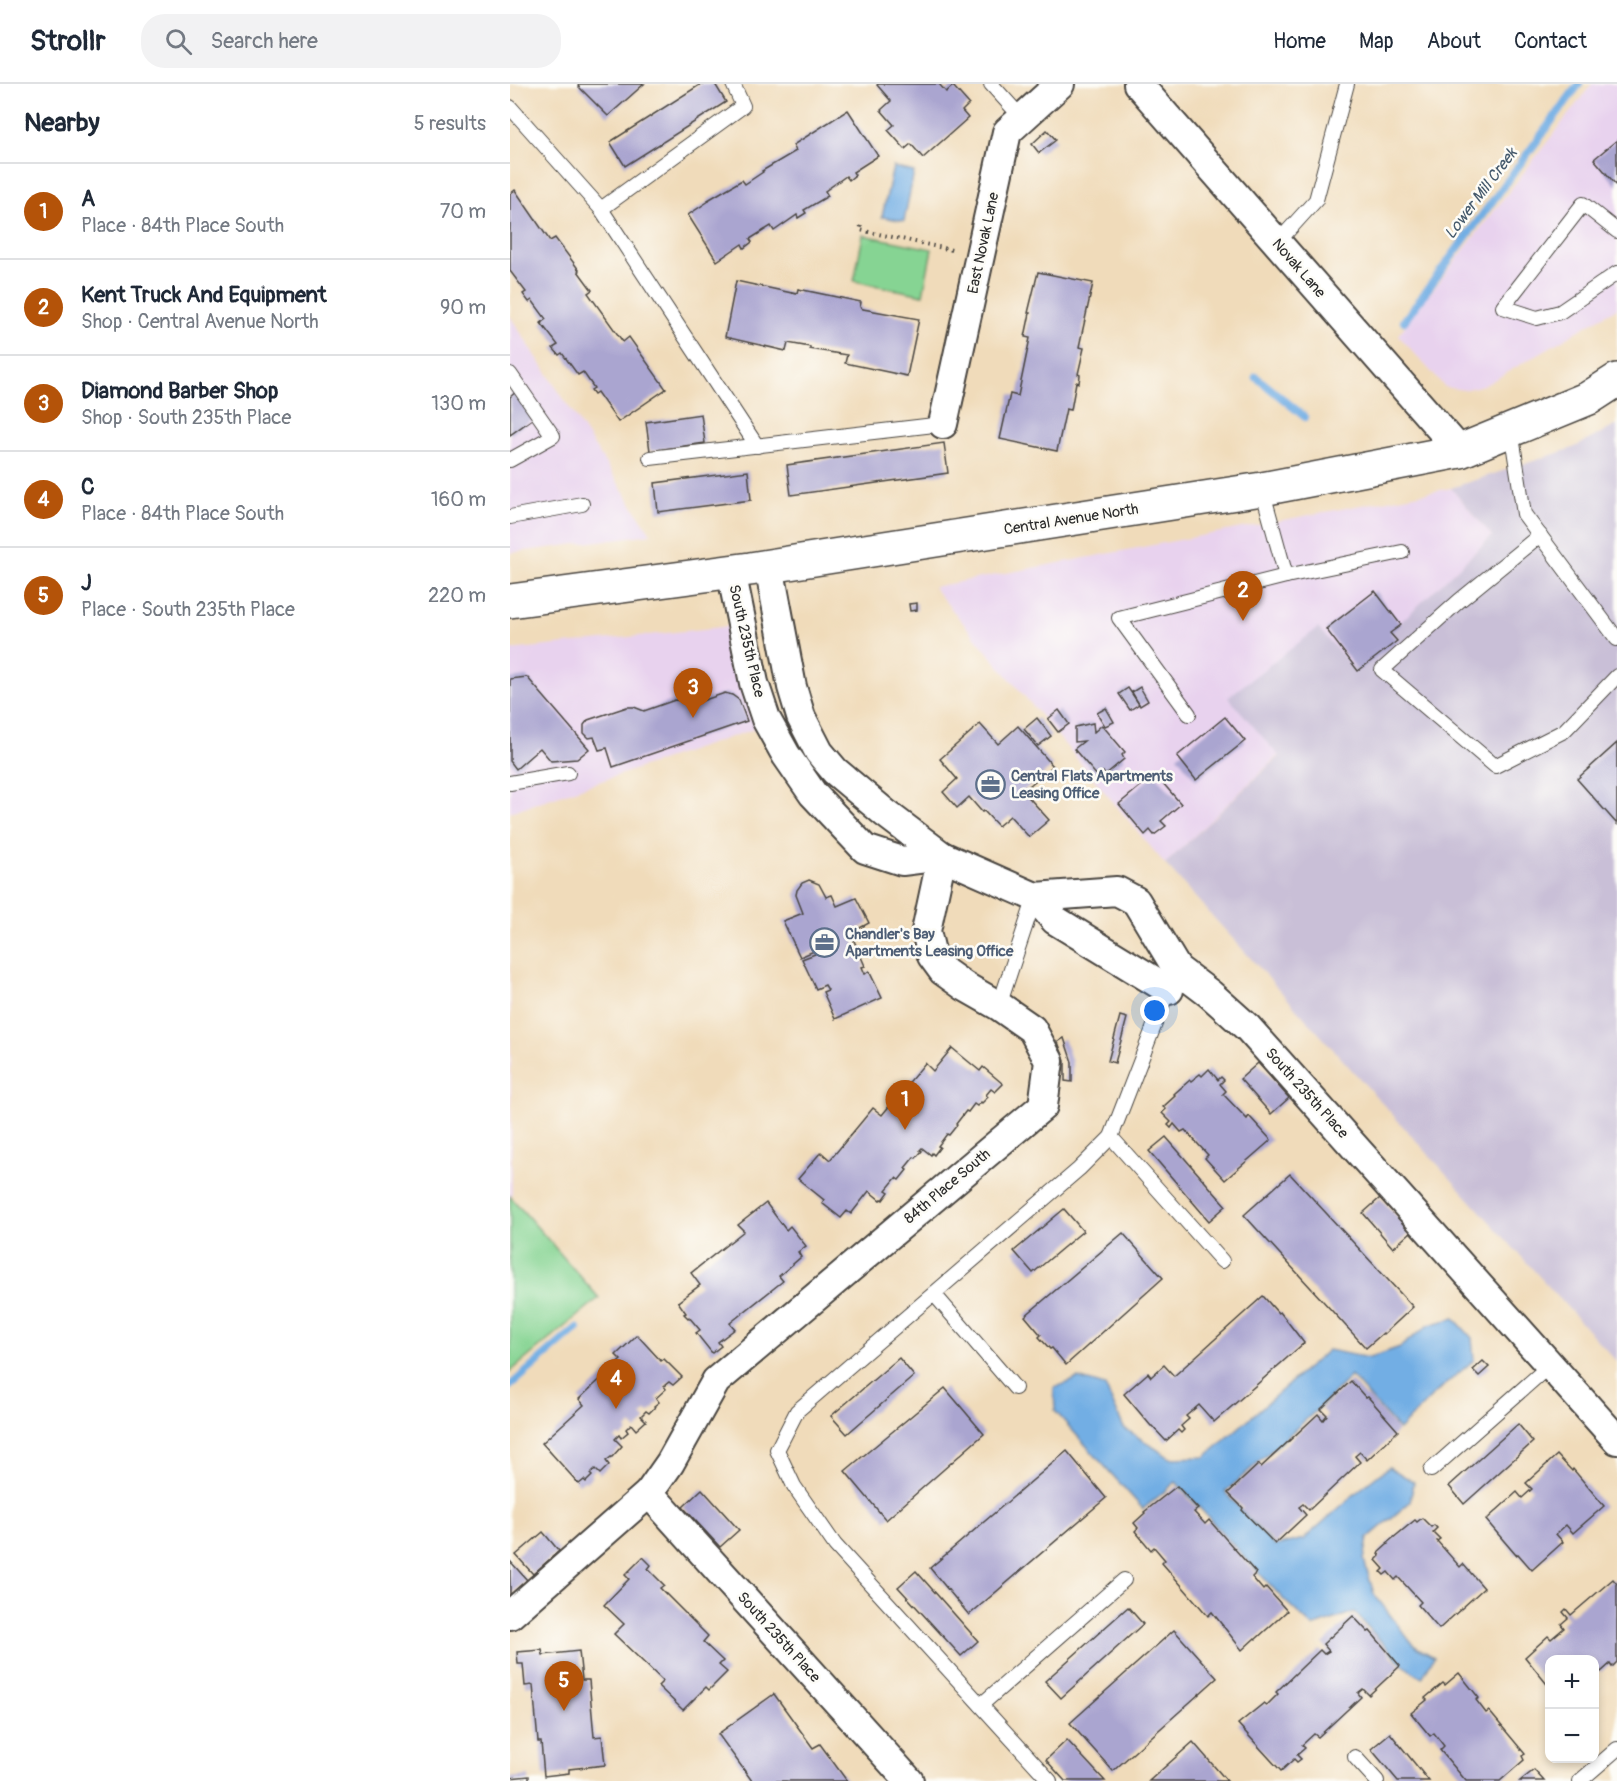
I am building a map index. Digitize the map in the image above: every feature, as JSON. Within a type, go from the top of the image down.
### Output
[{"type":"main road","name":"Central Avenue North","points":[[510,602],[730,572],[1263,489],[1460,451],[1589,398],[1617,380]]},
{"type":"street","name":"East Novak Lane","points":[[944,424],[1007,132],[1060,84]]},
{"type":"street","name":"Novak Lane","points":[[1138,84],[1460,451]]},
{"type":"street","name":"South 235th Place","points":[[769,566],[792,687],[801,717],[819,752],[835,771],[942,856],[1035,897],[1118,891],[1136,901],[1173,980],[1210,994],[1248,1028],[1617,1440]]},
{"type":"street","name":"South 235th Place","points":[[730,572],[754,683],[766,719],[786,755],[813,794],[865,849],[902,861],[942,856]]},
{"type":"street","name":"84th Place South","points":[[510,1615],[649,1493],[670,1462],[716,1381],[1043,1106],[1049,1061],[1032,1029],[943,971],[932,956],[926,931],[942,856]]},
{"type":"street","points":[[1035,897],[1055,920],[1173,980]]},
{"type":"street","name":"South 235th Place","points":[[649,1493],[909,1781]]},
{"type":"lane","points":[[601,209],[744,106],[733,84]]},
{"type":"lane","points":[[991,84],[1022,118]]},
{"type":"lane","points":[[1277,243],[1316,200],[1347,84]]},
{"type":"lane","points":[[510,107],[601,209],[757,446]]},
{"type":"lane","points":[[1617,231],[1583,204],[1503,307],[1537,318],[1560,312],[1617,273]]},
{"type":"lane","points":[[510,374],[553,436],[510,460]]},
{"type":"lane","points":[[650,458],[944,424]]},
{"type":"lane","points":[[1511,430],[1524,514],[1617,639]]},
{"type":"lane","points":[[1263,489],[1286,576]]},
{"type":"lane","points":[[510,517],[582,504]]},
{"type":"lane","points":[[1540,535],[1382,670],[1495,766],[1564,731],[1617,676]]},
{"type":"lane","points":[[1189,714],[1119,618],[1286,576],[1402,552]]},
{"type":"lane","points":[[510,783],[568,773]]},
{"type":"lane","points":[[999,1006],[1035,897]]},
{"type":"lane","points":[[1050,1781],[834,1545],[794,1486],[777,1450],[797,1411],[1079,1169],[1111,1137],[1173,980]]},
{"type":"lane","points":[[1111,1137],[1222,1261]]},
{"type":"lane","points":[[934,1293],[1015,1388]]},
{"type":"lane","points":[[1431,1470],[1550,1365]]},
{"type":"lane","points":[[981,1705],[1124,1580]]},
{"type":"lane","points":[[1580,1781],[1617,1749]]},
{"type":"lane","points":[[1355,1757],[1377,1781]]},
{"type":"path","points":[[861,226],[860,230],[980,256]]},
{"type":"shaded area","points":[[1592,84],[1617,84],[1617,308],[1487,384],[1464,390],[1445,387],[1398,335]]},
{"type":"shaded area","points":[[510,316],[651,534],[510,553]]},
{"type":"shaded area","points":[[1617,425],[1617,1362],[1165,864],[1279,756],[1228,697],[1318,628],[1353,667],[1492,536],[1451,488],[1573,448]]},
{"type":"shaded area","points":[[1451,488],[1492,536],[1353,668],[1229,697],[1279,755],[1165,864],[933,587]]},
{"type":"shaded area","points":[[731,626],[760,727],[510,812],[510,650]]},
{"type":"shaded area","points":[[510,909],[512,1199],[510,1196]]},
{"type":"green space","points":[[863,235],[932,249],[923,295],[854,281]]},
{"type":"green space","points":[[510,1196],[599,1298],[510,1372]]},
{"type":"water","points":[[893,167],[914,172],[904,221],[882,217]]},
{"type":"water","points":[[1454,1318],[1472,1338],[1474,1360],[1432,1396],[1399,1430],[1351,1376],[1319,1408],[1225,1492],[1274,1546],[1304,1539],[1389,1467],[1414,1482],[1410,1502],[1368,1538],[1364,1560],[1374,1594],[1413,1645],[1434,1657],[1422,1678],[1402,1664],[1354,1612],[1313,1627],[1284,1600],[1176,1482],[1143,1509],[1055,1411],[1054,1388],[1078,1378],[1105,1386],[1124,1428],[1170,1458],[1205,1457],[1328,1350],[1369,1358],[1400,1347],[1429,1325]]},
{"type":"building","points":[[580,84],[644,84],[608,116],[578,86]]},
{"type":"building","points":[[701,84],[715,84],[726,102],[625,166],[610,142]]},
{"type":"building","points":[[878,84],[939,84],[946,92],[953,86],[969,104],[962,111],[968,118],[923,158],[911,144],[905,149],[888,130],[894,125],[881,110],[891,101]]},
{"type":"building","points":[[848,110],[878,156],[853,172],[855,175],[849,180],[846,176],[825,191],[828,196],[804,210],[806,213],[798,218],[797,215],[774,231],[771,226],[750,239],[752,242],[744,248],[742,244],[717,261],[688,215],[708,200],[742,180],[745,184],[796,151],[793,145]]},
{"type":"building","points":[[1047,130],[1056,140],[1039,153],[1032,144]]},
{"type":"building","points":[[1617,140],[1617,186],[1594,159]]},
{"type":"building","points":[[515,190],[550,241],[555,238],[579,270],[592,290],[588,293],[623,342],[629,337],[666,389],[618,422],[597,392],[594,394],[591,390],[594,388],[583,372],[578,375],[562,353],[559,355],[553,348],[558,345],[541,323],[546,319],[532,300],[529,302],[523,294],[526,292],[510,271],[510,194]]},
{"type":"building","points":[[1038,272],[1093,283],[1079,347],[1084,348],[1078,374],[1080,375],[1079,383],[1076,382],[1071,410],[1066,409],[1057,451],[1000,439],[1010,394],[1018,396],[1030,338],[1025,337],[1030,313],[1028,313]]},
{"type":"building","points":[[736,281],[792,293],[797,293],[798,289],[861,302],[860,307],[863,309],[919,319],[907,376],[845,363],[847,355],[810,349],[810,347],[788,343],[786,351],[725,337]]},
{"type":"building","points":[[517,391],[535,417],[510,435],[510,397]]},
{"type":"building","points":[[701,414],[705,443],[650,451],[646,422]]},
{"type":"building","points":[[944,443],[948,473],[791,495],[787,465]]},
{"type":"building","points":[[748,471],[751,500],[658,512],[655,483]]},
{"type":"building","points":[[1375,591],[1401,625],[1390,633],[1397,641],[1358,671],[1326,629]]},
{"type":"building","points":[[917,603],[917,610],[910,611],[909,604]]},
{"type":"building","points":[[527,677],[589,749],[577,759],[551,761],[540,748],[516,769],[510,761],[510,679]]},
{"type":"building","points":[[1140,687],[1148,701],[1140,706],[1132,692]]},
{"type":"building","points":[[1128,688],[1139,704],[1130,710],[1119,694]]},
{"type":"building","points":[[725,693],[739,700],[747,721],[613,767],[607,748],[599,750],[594,737],[589,738],[584,733],[584,725],[588,720],[627,707],[644,711],[675,700],[684,701],[690,705]]},
{"type":"building","points":[[1106,708],[1114,722],[1105,726],[1097,713]]},
{"type":"building","points":[[1059,710],[1069,724],[1058,732],[1048,719]]},
{"type":"building","points":[[1225,717],[1245,741],[1196,780],[1177,756]]},
{"type":"building","points":[[1037,718],[1051,736],[1038,746],[1024,729]]},
{"type":"building","points":[[1093,723],[1094,732],[1102,725],[1125,752],[1122,755],[1124,759],[1105,775],[1103,772],[1098,777],[1074,749],[1084,741],[1075,742],[1075,727]]},
{"type":"building","name":"Central Flats Apartments Leasing Office","points":[[980,724],[998,744],[1018,726],[1053,766],[1023,791],[1049,820],[1029,837],[1010,816],[998,826],[969,797],[957,808],[943,792],[957,779],[940,759]]},
{"type":"building","points":[[1617,743],[1617,824],[1577,779]]},
{"type":"building","points":[[1155,774],[1181,804],[1161,821],[1166,826],[1154,835],[1150,830],[1145,835],[1119,804]]},
{"type":"building","name":"Chandler's Bay Apartments Leasing Office","points":[[809,880],[819,884],[826,897],[832,895],[837,906],[856,898],[869,923],[847,935],[851,934],[865,966],[862,967],[865,974],[869,971],[882,998],[835,1019],[823,992],[828,990],[825,985],[816,989],[802,959],[815,954],[814,951],[800,957],[783,921],[803,913],[796,895],[802,883]]},
{"type":"building","points":[[1120,1016],[1127,1018],[1115,1063],[1108,1061]]},
{"type":"building","points":[[1064,1038],[1072,1062],[1072,1082],[1065,1081],[1065,1061],[1058,1042]]},
{"type":"building","points":[[952,1048],[980,1071],[983,1067],[1003,1084],[995,1092],[991,1089],[986,1095],[988,1097],[982,1103],[977,1106],[974,1104],[968,1112],[966,1111],[938,1146],[940,1147],[934,1155],[922,1148],[920,1150],[922,1151],[905,1168],[907,1170],[899,1180],[896,1178],[886,1190],[889,1192],[883,1200],[869,1191],[851,1214],[847,1211],[841,1218],[822,1203],[824,1200],[798,1179],[821,1152],[830,1160],[873,1108],[882,1115],[925,1063],[933,1071]]},
{"type":"building","points":[[1258,1063],[1289,1098],[1271,1114],[1240,1079]]},
{"type":"building","points":[[1209,1069],[1218,1080],[1221,1077],[1224,1080],[1220,1084],[1226,1091],[1223,1094],[1247,1119],[1249,1116],[1271,1140],[1225,1180],[1205,1158],[1208,1155],[1185,1130],[1181,1132],[1174,1124],[1171,1128],[1168,1125],[1171,1122],[1162,1113],[1166,1109],[1163,1107],[1175,1096],[1174,1094],[1190,1080],[1200,1074],[1202,1076]]},
{"type":"building","points":[[1166,1137],[1226,1206],[1209,1221],[1149,1151]]},
{"type":"building","points":[[1290,1174],[1413,1307],[1366,1348],[1244,1215]]},
{"type":"building","points":[[1380,1198],[1411,1232],[1393,1248],[1363,1213]]},
{"type":"building","points":[[766,1203],[786,1230],[790,1226],[806,1246],[798,1252],[801,1257],[779,1276],[783,1281],[730,1323],[735,1329],[718,1342],[721,1346],[712,1353],[696,1333],[700,1330],[684,1314],[686,1313],[678,1302],[700,1285],[691,1273],[744,1231],[738,1225]]},
{"type":"building","points":[[1064,1209],[1083,1231],[1033,1273],[1014,1251]]},
{"type":"building","points":[[1123,1233],[1163,1278],[1066,1365],[1039,1337],[1041,1335],[1025,1316]]},
{"type":"building","points":[[1263,1296],[1278,1313],[1280,1312],[1304,1343],[1214,1422],[1199,1405],[1186,1416],[1189,1419],[1181,1426],[1184,1430],[1181,1433],[1178,1430],[1166,1441],[1124,1394],[1148,1373],[1151,1377],[1164,1365],[1174,1376]]},
{"type":"building","points":[[637,1335],[661,1361],[664,1359],[682,1377],[673,1385],[669,1382],[664,1386],[666,1389],[656,1398],[659,1402],[649,1413],[646,1411],[641,1416],[646,1421],[636,1430],[631,1424],[626,1429],[628,1432],[621,1438],[619,1435],[615,1439],[622,1446],[606,1461],[609,1465],[600,1474],[595,1469],[586,1482],[584,1480],[579,1484],[542,1443],[584,1405],[579,1399],[621,1360],[616,1355]]},
{"type":"building","points":[[899,1358],[914,1376],[847,1434],[831,1416]]},
{"type":"building","points":[[1483,1361],[1489,1367],[1479,1376],[1473,1370]]},
{"type":"building","points":[[1351,1381],[1398,1431],[1367,1460],[1360,1452],[1355,1456],[1360,1462],[1309,1510],[1303,1504],[1299,1507],[1306,1515],[1275,1544],[1228,1493],[1259,1464],[1261,1467],[1318,1414],[1323,1420],[1327,1415],[1321,1409]]},
{"type":"building","points":[[945,1388],[984,1434],[886,1520],[845,1471]]},
{"type":"building","points":[[1518,1424],[1533,1442],[1464,1504],[1449,1486]]},
{"type":"building","points":[[1067,1451],[1106,1498],[969,1615],[930,1568]]},
{"type":"building","points":[[1557,1455],[1572,1471],[1573,1469],[1604,1506],[1573,1533],[1566,1525],[1556,1534],[1563,1542],[1532,1570],[1486,1520],[1517,1492],[1522,1498],[1532,1489],[1526,1483]]},
{"type":"building","points":[[1177,1486],[1198,1509],[1194,1512],[1205,1524],[1209,1520],[1256,1573],[1252,1577],[1263,1590],[1266,1587],[1287,1611],[1242,1650],[1212,1612],[1208,1616],[1162,1563],[1165,1560],[1154,1547],[1151,1550],[1135,1531],[1138,1528],[1134,1523],[1144,1512]]},
{"type":"building","points":[[702,1489],[739,1530],[720,1547],[683,1507]]},
{"type":"building","points":[[1422,1518],[1431,1527],[1434,1525],[1437,1528],[1433,1532],[1440,1539],[1437,1541],[1460,1567],[1463,1564],[1484,1588],[1439,1629],[1418,1605],[1421,1602],[1398,1577],[1395,1580],[1388,1572],[1384,1575],[1381,1572],[1384,1569],[1376,1560],[1380,1556],[1378,1553],[1387,1543],[1415,1520],[1417,1522]]},
{"type":"building","points":[[543,1532],[559,1551],[533,1574],[516,1555]]},
{"type":"building","points":[[643,1557],[651,1565],[648,1569],[664,1585],[660,1588],[708,1636],[703,1642],[723,1661],[719,1665],[727,1672],[709,1690],[706,1687],[683,1710],[658,1686],[663,1681],[614,1634],[624,1624],[604,1605],[629,1579],[625,1575]]},
{"type":"building","points":[[510,1561],[527,1580],[510,1595]]},
{"type":"building","points":[[916,1571],[978,1641],[961,1656],[898,1587]]},
{"type":"building","points":[[1613,1579],[1617,1584],[1617,1662],[1612,1667],[1610,1664],[1601,1672],[1599,1655],[1545,1655],[1545,1682],[1525,1657],[1548,1636],[1551,1639],[1564,1628],[1561,1624],[1568,1618],[1563,1612],[1566,1609],[1571,1615]]},
{"type":"building","points":[[1128,1607],[1143,1624],[1061,1698],[1045,1681]]},
{"type":"building","points":[[1353,1616],[1368,1632],[1370,1631],[1400,1666],[1369,1695],[1363,1689],[1358,1693],[1361,1697],[1318,1737],[1314,1734],[1302,1745],[1305,1748],[1297,1755],[1301,1759],[1297,1762],[1294,1759],[1281,1771],[1238,1724],[1264,1703],[1267,1705],[1278,1694],[1276,1692],[1320,1650],[1324,1654],[1329,1651],[1323,1644]]},
{"type":"building","points":[[1174,1630],[1217,1678],[1113,1771],[1070,1723]]},
{"type":"building","points":[[542,1650],[543,1655],[579,1651],[582,1680],[589,1680],[594,1737],[602,1736],[605,1765],[569,1769],[569,1773],[544,1776],[541,1742],[538,1742],[533,1685],[525,1686],[523,1664],[518,1664],[517,1652]]},
{"type":"building","points":[[1459,1673],[1479,1698],[1476,1700],[1486,1713],[1489,1711],[1525,1754],[1522,1756],[1524,1760],[1500,1781],[1466,1781],[1440,1750],[1444,1746],[1434,1733],[1430,1736],[1411,1713],[1443,1683],[1445,1685]]},
{"type":"building","points":[[774,1694],[813,1748],[820,1744],[847,1781],[752,1781],[718,1734]]},
{"type":"building","points":[[1390,1733],[1429,1781],[1398,1781],[1371,1749]]},
{"type":"building","points":[[1067,1740],[1105,1781],[1065,1781],[1046,1760]]},
{"type":"building","points":[[1193,1742],[1227,1781],[1149,1781]]},
{"type":"building","points":[[1534,1770],[1544,1781],[1520,1781]]},
{"type":"building","points":[[529,1776],[529,1781],[510,1781],[510,1778]]},
{"type":"waterway","name":"Lower Mill Creek","points":[[1404,321],[1579,84]]},
{"type":"waterway","name":"Lower Mill Creek","points":[[1256,377],[1305,417]]},
{"type":"waterway","points":[[510,1386],[577,1328]]},
{"type":"place","name":"Kent Truck And Equipment","points":[[1243,621]]},
{"type":"place","name":"Diamond Barber Shop","points":[[693,718]]},
{"type":"place","name":"Central Flats Apartments Leasing Office","points":[[990,785]]},
{"type":"place","name":"Chandler's Bay Apartments Leasing Office","points":[[824,943]]},
{"type":"place","name":"A","points":[[905,1130]]},
{"type":"place","name":"C","points":[[616,1409]]},
{"type":"place","name":"J","points":[[564,1711]]}]
